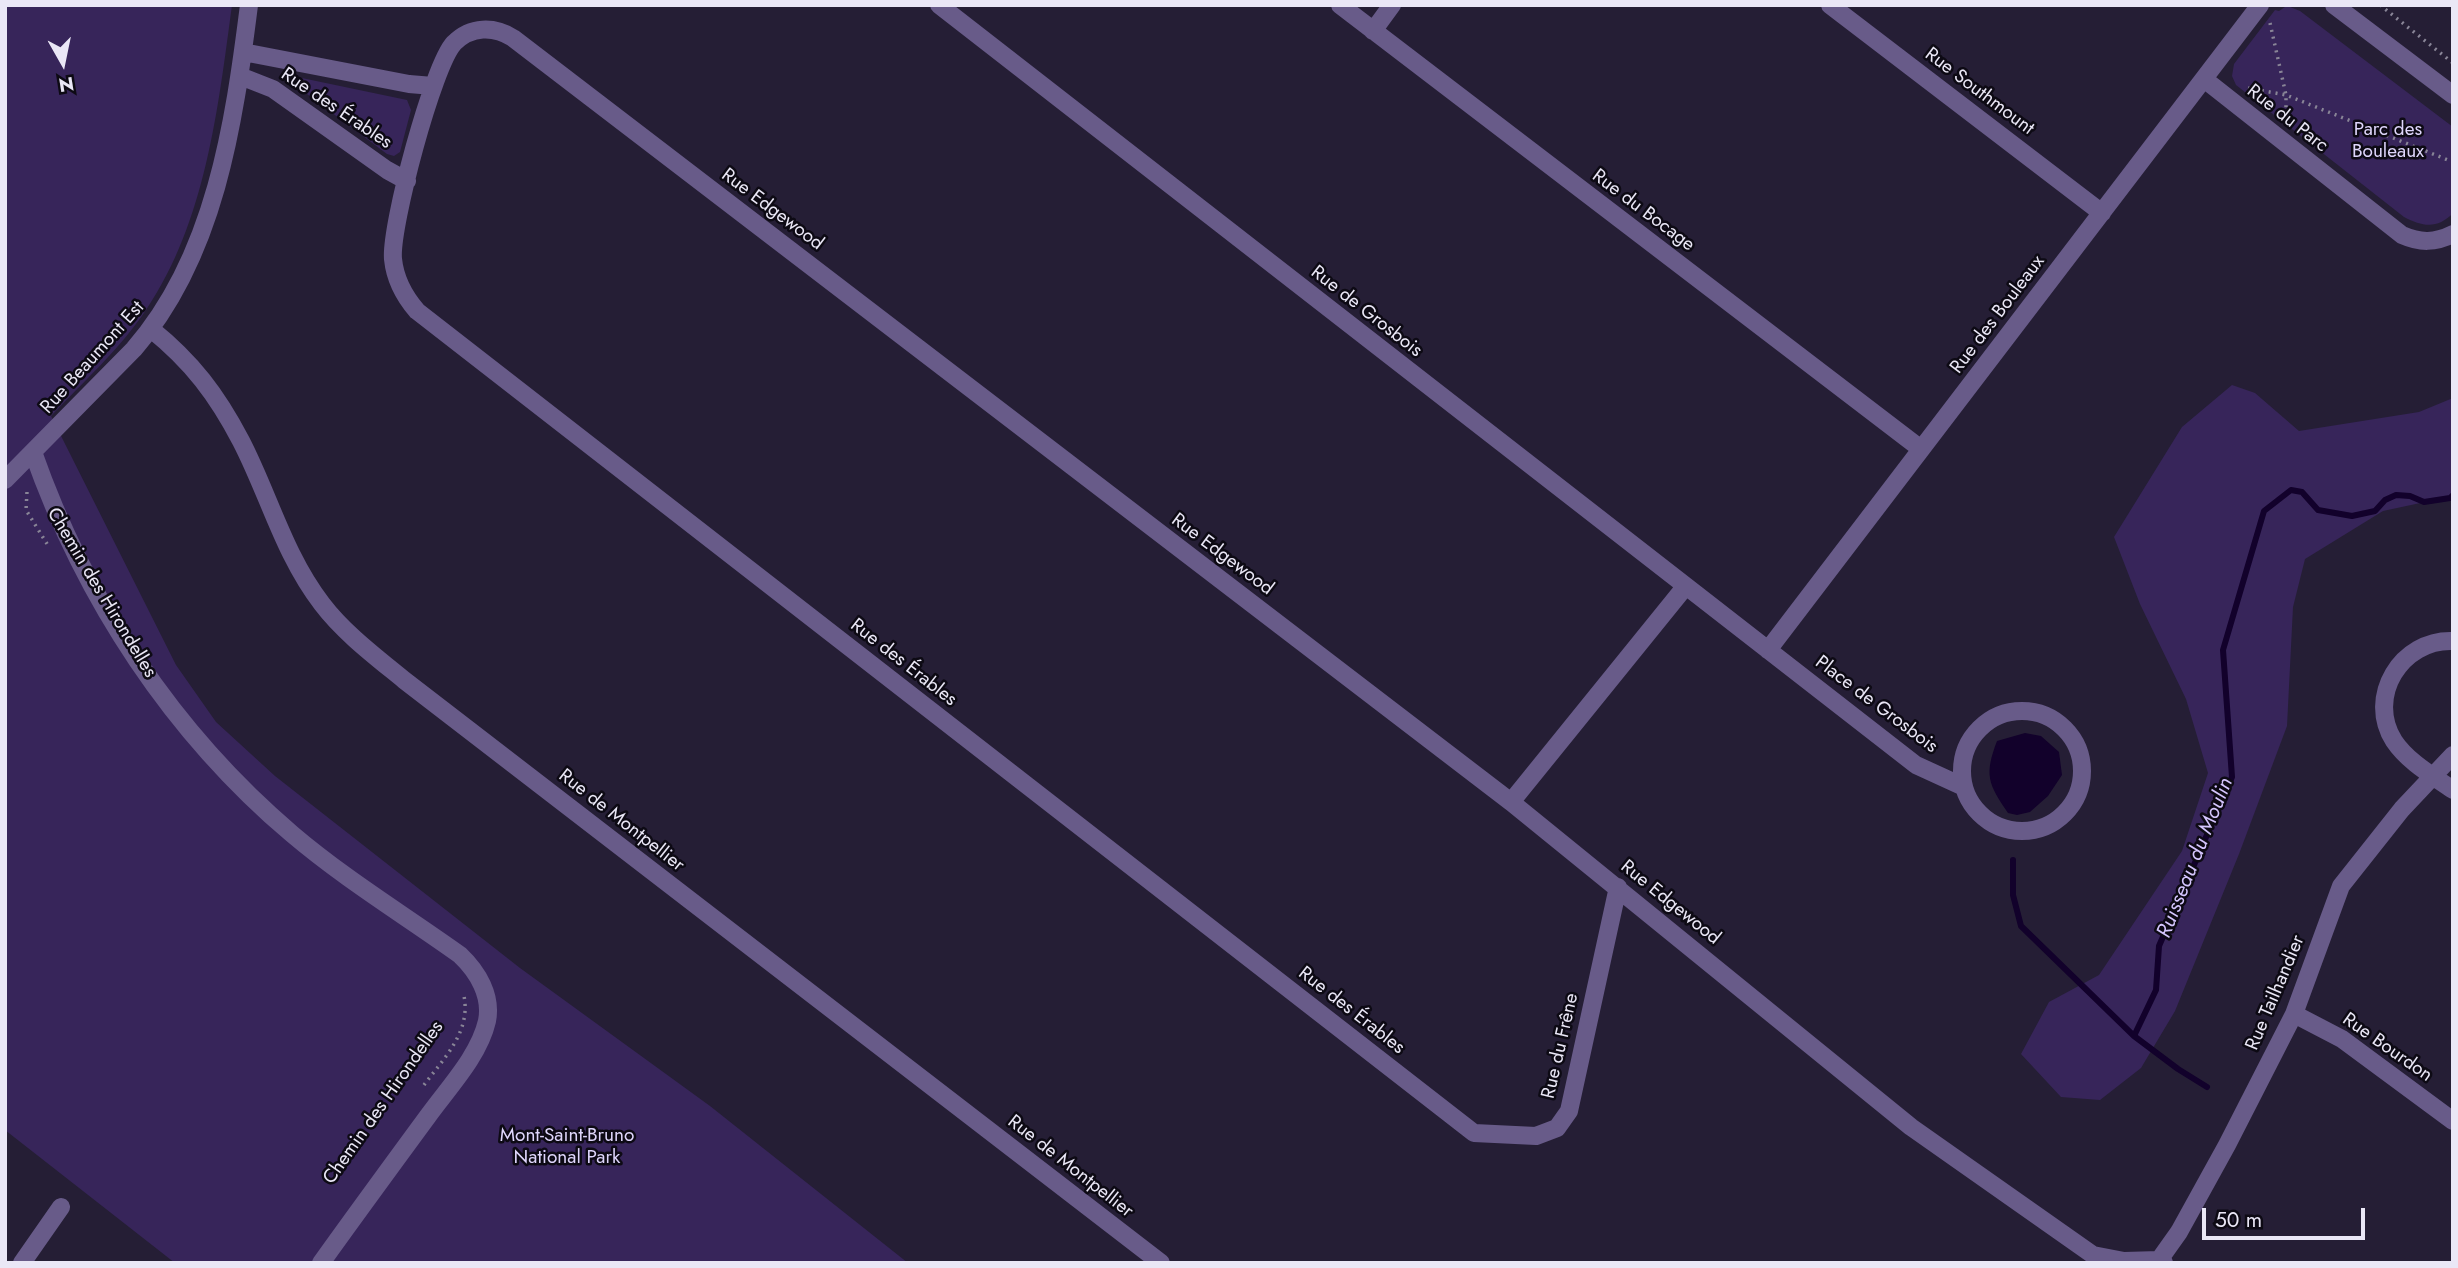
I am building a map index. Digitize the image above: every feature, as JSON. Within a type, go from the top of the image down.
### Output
[{"type":"street","name":"Rue Beaumont Est","points":[[5,480],[151,329],[180,279],[205,220],[226,147],[240,76],[249,5]]},
{"type":"street","name":"Rue de Grosbois","points":[[939,5],[1768,650]]},
{"type":"street","name":"Rue du Bocage","points":[[1340,5],[1922,449]]},
{"type":"street","points":[[1373,31],[1392,5]]},
{"type":"street","name":"Rue Southmount","points":[[1830,5],[2102,213]]},
{"type":"street","points":[[2334,5],[2453,95]]},
{"type":"street","name":"Rue des Bouleaux","points":[[1768,650],[2258,8]]},
{"type":"street","name":"Rue Edgewood","points":[[433,86],[450,48],[466,34],[487,29],[501,31],[513,38],[1511,802],[1911,1127],[2093,1255],[2124,1261],[2160,1262]]},
{"type":"street","points":[[243,52],[409,84],[433,86]]},
{"type":"street","name":"Rue des Érables","points":[[240,76],[274,89],[387,170],[407,181]]},
{"type":"street","name":"Rue du Parc","points":[[2204,79],[2402,235],[2431,241],[2453,233]]},
{"type":"street","name":"Rue des Érables","points":[[433,86],[394,234],[392,255],[399,285],[417,311],[1474,1133]]},
{"type":"street","name":"Rue de Montpellier","points":[[151,329],[188,361],[216,398],[242,442],[294,559],[322,604],[365,647],[404,680],[1161,1263]]},
{"type":"street","name":"Chemin des Hirondelles","points":[[33,452],[53,505],[83,570],[120,635],[150,681],[176,713],[256,802],[325,861],[460,955],[474,970],[484,988],[488,1005],[487,1021],[472,1054],[321,1263]]},
{"type":"street","points":[[1511,802],[1685,587]]},
{"type":"street","points":[[2453,641],[2429,644],[2406,657],[2390,678],[2385,695],[2386,722],[2393,738],[2411,759],[2453,790]]},
{"type":"street","name":"Place de Grosbois","points":[[1768,650],[1916,765],[1964,787],[1973,806],[1988,821],[2007,829],[2028,831],[2048,825],[2065,813],[2077,796],[2082,775],[2081,757],[2074,739],[2061,725],[2045,715],[2027,710],[2008,712],[1990,719],[1976,732],[1966,748],[1962,766],[1964,787]]},
{"type":"street","name":"Rue Tailhandier","points":[[2160,1262],[2227,1145],[2294,1014],[2341,886],[2386,828],[2453,755]]},
{"type":"street","name":"Rue du Frêne","points":[[1474,1133],[1536,1136],[1557,1128],[1569,1111],[1618,887]]},
{"type":"street","name":"Rue Bourdon","points":[[2294,1014],[2342,1039],[2453,1121]]},
{"type":"street","points":[[22,1263],[61,1207]]},
{"type":"path","points":[[2380,5],[2453,63]]},
{"type":"path","points":[[2258,8],[2269,19],[2286,95],[2286,145]]},
{"type":"path","points":[[2245,87],[2286,95],[2453,162]]},
{"type":"path","name":"Chemin des Hirondelles","points":[[28,488],[26,510],[51,550]]},
{"type":"path","name":"Chemin des Hirondelles","points":[[417,1095],[456,1040],[464,1020],[463,993]]},
{"type":"green space","name":"Mont-Saint-Bruno National Park","points":[[5,5],[232,5],[206,163],[183,239],[166,276],[136,324],[113,352],[51,416],[176,665],[216,722],[275,776],[520,968],[710,1106],[908,1263],[175,1263],[5,1130]]},
{"type":"green space","name":"Parc des Bouleaux","points":[[2285,7],[2300,11],[2453,127],[2453,213],[2442,222],[2430,225],[2404,217],[2236,85],[2232,76],[2234,64],[2275,10],[2279,11]]},
{"type":"green space","points":[[297,77],[407,100],[411,110],[400,152],[394,156],[387,154],[295,85]]},
{"type":"green space","points":[[2232,385],[2255,393],[2299,431],[2419,412],[2453,398],[2453,496],[2383,511],[2305,559],[2293,607],[2287,726],[2239,854],[2175,1011],[2141,1068],[2100,1100],[2061,1097],[2021,1054],[2049,1002],[2099,975],[2182,851],[2208,773],[2186,699],[2140,604],[2114,537],[2182,427]]},
{"type":"shaded area","points":[[2025,733],[2041,736],[2059,752],[2062,775],[2048,796],[2030,812],[2017,815],[2008,813],[2001,803],[1992,786],[1989,771],[1997,741]]},
{"type":"waterway","name":"Ruisseau du Moulin","points":[[2207,1087],[2134,1036],[2156,990],[2159,946],[2232,777],[2223,650],[2264,511],[2291,490],[2302,492],[2318,510],[2352,516],[2375,511],[2385,500],[2396,495],[2410,496],[2424,502],[2450,498],[2453,495]]},
{"type":"waterway","points":[[2013,860],[2013,895],[2021,926],[2134,1036]]}]
